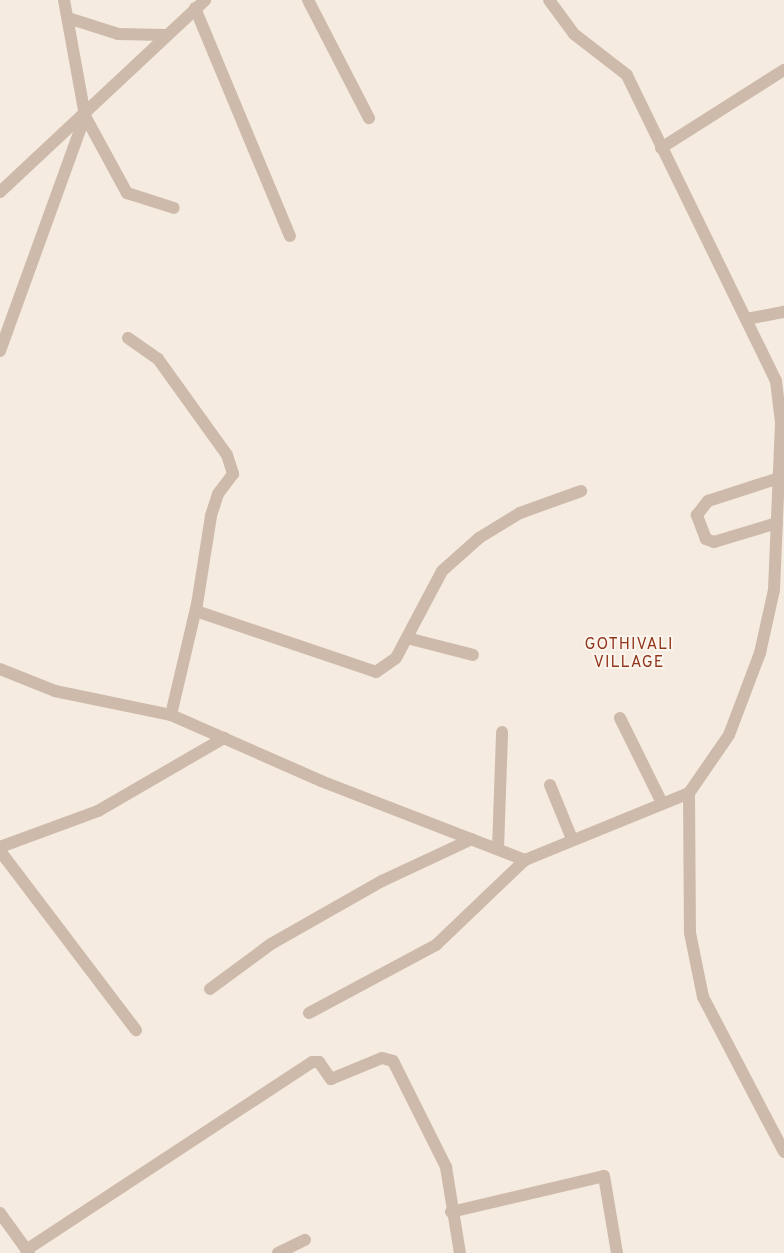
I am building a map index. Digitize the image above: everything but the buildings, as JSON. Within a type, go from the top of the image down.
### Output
[{"type":"street","points":[[64,0],[84,116],[127,193],[174,208]]},
{"type":"street","points":[[308,0],[368,118]]},
{"type":"street","points":[[309,1013],[436,945],[525,860],[572,839],[688,793],[729,736],[760,653],[774,590],[783,421],[776,381],[747,319],[660,148],[627,75],[574,34],[549,0]]},
{"type":"street","points":[[0,192],[84,116],[165,35],[200,4],[290,236]]},
{"type":"street","points":[[68,18],[118,34],[165,35]]},
{"type":"street","points":[[660,148],[784,70]]},
{"type":"street","points":[[0,351],[84,116]]},
{"type":"street","points":[[747,319],[784,312]]},
{"type":"street","points":[[128,338],[158,359],[227,454],[233,474],[218,494],[211,516],[196,611],[171,715]]},
{"type":"street","points":[[777,523],[714,542],[706,539],[696,515],[708,501],[779,478]]},
{"type":"street","points":[[196,611],[376,672],[396,658],[442,571],[479,538],[520,512],[581,491]]},
{"type":"street","points":[[406,638],[473,655]]},
{"type":"street","points":[[0,668],[55,691],[171,715],[525,860]]},
{"type":"street","points":[[620,718],[662,803]]},
{"type":"street","points":[[498,849],[502,732]]},
{"type":"street","points":[[0,847],[98,811],[224,738]]},
{"type":"street","points":[[550,785],[572,839]]},
{"type":"street","points":[[688,793],[690,933],[703,997],[784,1152]]},
{"type":"street","points":[[210,989],[271,944],[382,880],[472,839]]},
{"type":"street","points":[[0,851],[136,1030]]},
{"type":"street","points":[[0,1212],[28,1252],[315,1061],[332,1079],[371,1060],[393,1061],[446,1168],[460,1253]]},
{"type":"street","points":[[452,1212],[604,1176],[617,1253]]},
{"type":"street","points":[[278,1253],[305,1240]]},
{"type":"district","name":"GOTHIVALI VILLAGE","points":[[629,654]]}]
